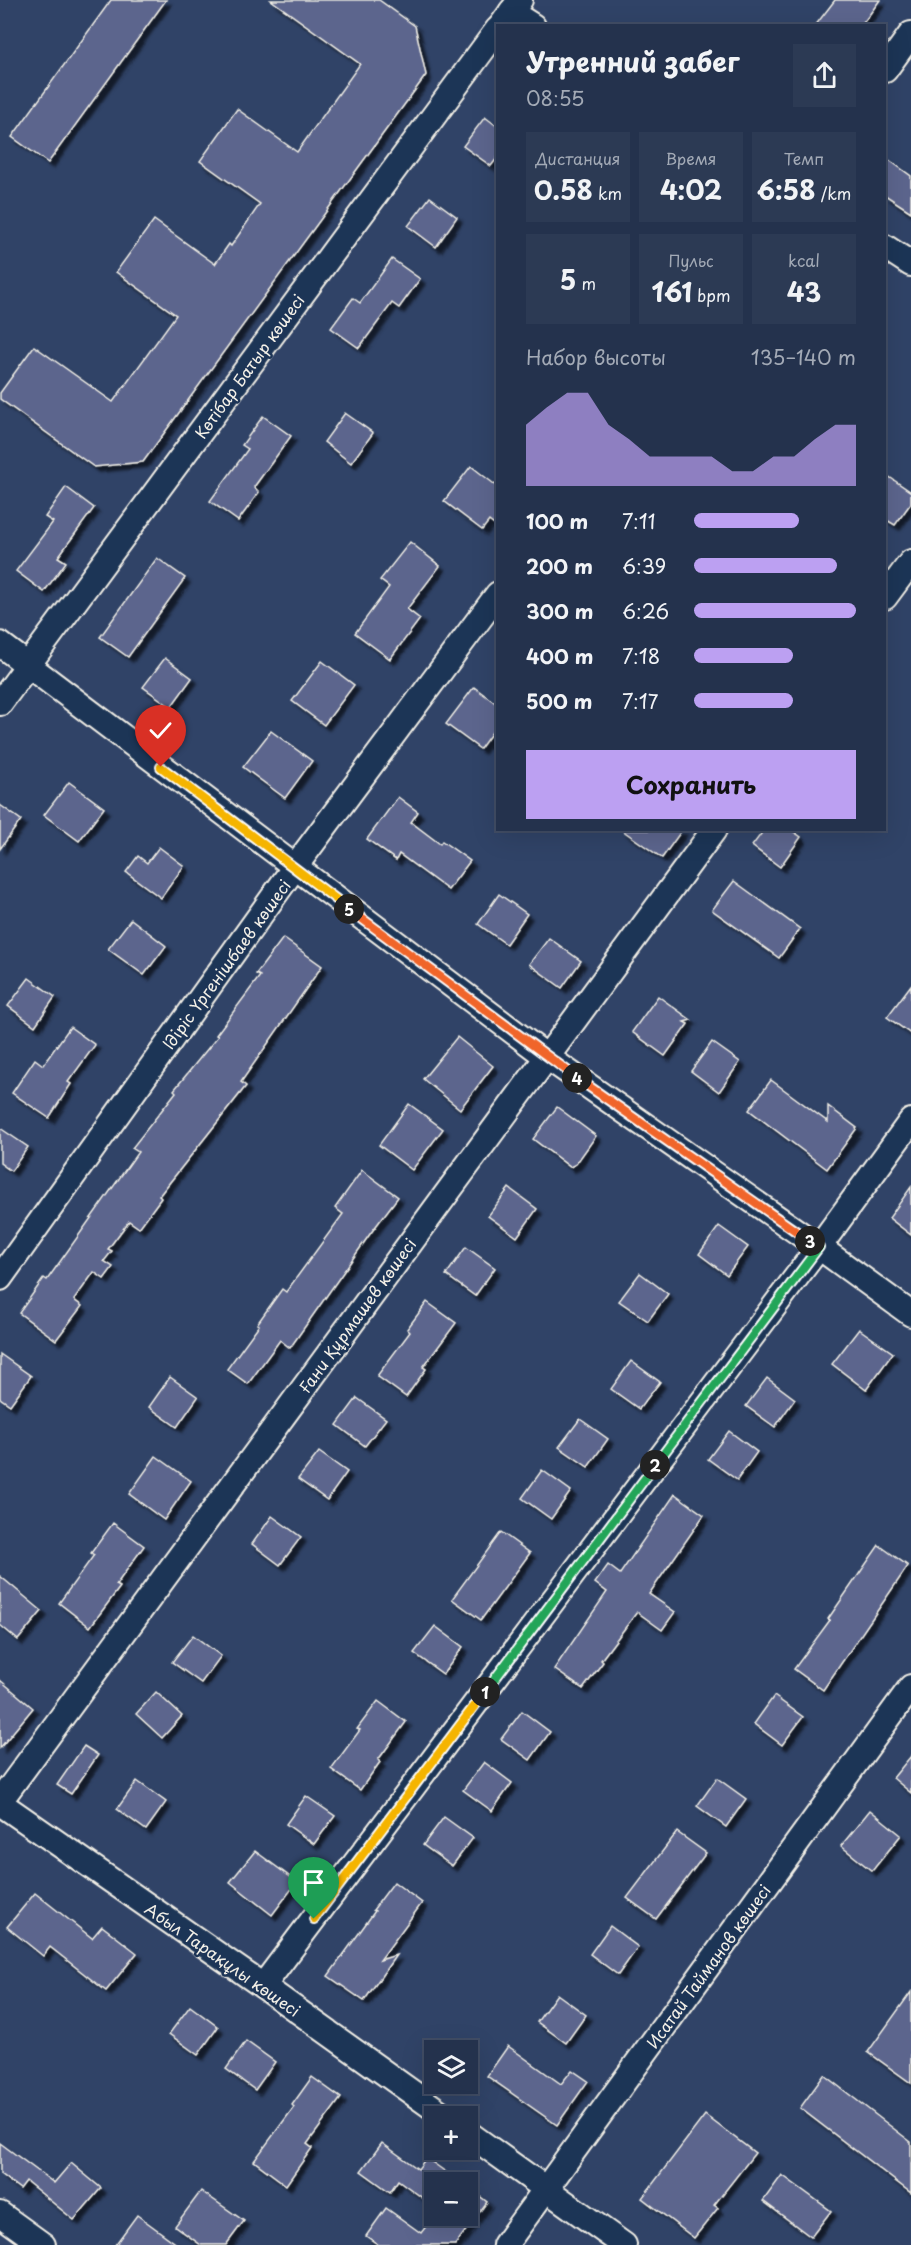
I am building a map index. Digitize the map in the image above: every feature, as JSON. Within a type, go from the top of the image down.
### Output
[{"type":"street","points":[[507,17],[526,24]]},
{"type":"street","name":"Көтібар Батыр көшесі","points":[[0,703],[496,32]]},
{"type":"street","points":[[886,69],[911,34]]},
{"type":"street","points":[[886,248],[911,264]]},
{"type":"street","points":[[886,596],[911,562]]},
{"type":"street","name":"Ідіріс Үргенішбаев көшесі","points":[[0,1278],[294,868],[496,597]]},
{"type":"street","points":[[0,644],[547,1057],[911,1314]]},
{"type":"street","name":"Ғани Құрмашев көшесі","points":[[0,1802],[713,831]]},
{"type":"street","points":[[263,1986],[819,1247],[911,1121]]},
{"type":"street","name":"Исатай Тайманов көшесі","points":[[505,2245],[911,1687]]},
{"type":"street","name":"Абыл Тарақұлы көшесі","points":[[0,1802],[431,2106]]},
{"type":"street","points":[[478,2140],[624,2245]]},
{"type":"street","points":[[0,2214],[43,2245]]},
{"type":"building","points":[[111,0],[166,0],[48,163],[12,137]]},
{"type":"building","points":[[271,0],[379,0],[415,26],[426,75],[143,462],[94,467],[0,399],[0,393],[34,346],[113,402],[176,315],[116,272],[154,220],[215,264],[229,244],[231,246],[260,204],[200,161],[237,109],[297,152],[360,64]]},
{"type":"building","points":[[835,0],[880,0],[862,24],[817,24]]},
{"type":"building","points":[[485,117],[496,125],[496,160],[491,166],[463,146]]},
{"type":"building","points":[[886,158],[911,176],[911,212],[886,196]]},
{"type":"building","points":[[430,197],[457,217],[436,247],[408,226]]},
{"type":"building","points":[[392,259],[420,279],[399,308],[392,303],[359,348],[331,328],[353,298],[360,303]]},
{"type":"building","points":[[345,413],[373,433],[351,463],[324,442]]},
{"type":"building","points":[[263,416],[291,436],[254,487],[259,492],[238,521],[210,501],[248,449],[242,445]]},
{"type":"building","points":[[471,466],[496,485],[496,526],[489,521],[482,530],[444,501]]},
{"type":"building","points":[[886,475],[911,492],[911,503],[895,525],[886,520]]},
{"type":"building","points":[[66,487],[94,508],[58,557],[66,562],[44,592],[16,571],[53,522],[45,517]]},
{"type":"building","points":[[410,542],[440,566],[407,609],[420,619],[390,659],[355,633],[389,587],[380,580]]},
{"type":"building","points":[[157,558],[185,578],[128,657],[100,637]]},
{"type":"building","points":[[165,658],[192,678],[171,707],[143,687]]},
{"type":"building","points":[[322,661],[354,685],[324,725],[292,701]]},
{"type":"building","points":[[474,687],[496,704],[496,727],[480,749],[446,724]]},
{"type":"building","points":[[271,731],[312,761],[285,798],[243,767]]},
{"type":"building","points":[[69,782],[104,808],[79,841],[44,815]]},
{"type":"building","points":[[398,797],[418,812],[411,822],[440,844],[442,841],[470,861],[448,890],[399,854],[396,860],[367,839]]},
{"type":"building","points":[[0,805],[21,820],[0,849]]},
{"type":"building","points":[[623,831],[681,831],[662,858]]},
{"type":"building","points":[[763,831],[792,831],[801,837],[780,867],[752,846]]},
{"type":"building","points":[[159,847],[184,866],[161,898],[126,872],[138,856],[147,863]]},
{"type":"building","points":[[734,881],[800,929],[779,958],[712,910]]},
{"type":"building","points":[[499,894],[527,914],[506,944],[478,924]]},
{"type":"building","points":[[131,919],[166,946],[144,975],[108,949]]},
{"type":"building","points":[[283,938],[322,966],[241,1082],[246,1086],[159,1196],[161,1198],[139,1228],[129,1221],[108,1249],[112,1251],[104,1261],[113,1267],[104,1279],[94,1272],[74,1300],[82,1306],[56,1340],[19,1313],[44,1278],[47,1280],[138,1152],[132,1148],[176,1092],[174,1090],[218,1036],[216,1035],[260,976],[256,974]]},
{"type":"building","points":[[549,938],[581,961],[562,988],[529,964]]},
{"type":"building","points":[[29,978],[55,997],[35,1026],[8,1006]]},
{"type":"building","points":[[911,985],[911,1034],[887,1017]]},
{"type":"building","points":[[658,996],[691,1020],[684,1022],[688,1024],[665,1056],[632,1032]]},
{"type":"building","points":[[70,1027],[95,1045],[68,1082],[71,1084],[49,1118],[12,1093],[35,1059],[43,1065]]},
{"type":"building","points":[[457,1037],[493,1066],[460,1109],[423,1079]]},
{"type":"building","points":[[712,1042],[740,1062],[719,1092],[691,1071]]},
{"type":"building","points":[[771,1080],[828,1122],[828,1106],[857,1128],[827,1169],[749,1110]]},
{"type":"building","points":[[409,1104],[443,1129],[412,1170],[379,1145]]},
{"type":"building","points":[[557,1107],[596,1136],[576,1164],[570,1167],[533,1139]]},
{"type":"building","points":[[0,1128],[28,1147],[11,1171],[0,1163]]},
{"type":"building","points":[[362,1170],[398,1197],[290,1348],[280,1340],[248,1384],[227,1369],[282,1289],[286,1292],[343,1214],[335,1208]]},
{"type":"building","points":[[911,1187],[911,1235],[889,1218]]},
{"type":"building","points":[[509,1188],[537,1209],[517,1237],[488,1216]]},
{"type":"building","points":[[719,1226],[748,1247],[727,1275],[699,1254]]},
{"type":"building","points":[[466,1247],[495,1268],[475,1296],[446,1275]]},
{"type":"building","points":[[640,1273],[668,1294],[648,1321],[619,1301]]},
{"type":"building","points":[[427,1302],[456,1323],[423,1367],[426,1369],[406,1397],[377,1376],[410,1332],[407,1329]]},
{"type":"building","points":[[859,1329],[893,1353],[866,1390],[832,1364]]},
{"type":"building","points":[[0,1354],[31,1376],[10,1405],[0,1398]]},
{"type":"building","points":[[631,1361],[660,1382],[639,1409],[611,1389]]},
{"type":"building","points":[[170,1377],[198,1397],[177,1427],[149,1407]]},
{"type":"building","points":[[767,1378],[795,1399],[775,1427],[746,1406]]},
{"type":"building","points":[[357,1398],[386,1419],[365,1446],[337,1425]]},
{"type":"building","points":[[580,1419],[608,1439],[588,1467],[559,1447]]},
{"type":"building","points":[[729,1431],[757,1452],[737,1480],[708,1459]]},
{"type":"building","points":[[319,1452],[347,1472],[327,1500],[298,1479]]},
{"type":"building","points":[[156,1456],[191,1481],[164,1520],[129,1494]]},
{"type":"building","points":[[542,1470],[571,1491],[551,1519],[522,1498]]},
{"type":"building","points":[[675,1494],[704,1515],[649,1594],[675,1612],[662,1630],[637,1612],[601,1660],[603,1662],[583,1689],[554,1669],[607,1592],[595,1583],[608,1565],[620,1574]]},
{"type":"building","points":[[272,1516],[301,1537],[280,1565],[252,1544]]},
{"type":"building","points":[[113,1523],[144,1546],[116,1585],[120,1587],[90,1627],[59,1603],[94,1555],[91,1553]]},
{"type":"building","points":[[501,1532],[530,1553],[481,1620],[452,1599]]},
{"type":"building","points":[[879,1545],[908,1566],[823,1690],[794,1669],[830,1620],[828,1619]]},
{"type":"building","points":[[0,1576],[42,1611],[18,1640],[0,1625]]},
{"type":"building","points":[[435,1626],[463,1647],[443,1674],[414,1653]]},
{"type":"building","points":[[193,1635],[221,1656],[201,1683],[172,1662]]},
{"type":"building","points":[[0,1680],[33,1708],[0,1748]]},
{"type":"building","points":[[156,1692],[182,1716],[162,1738],[136,1714]]},
{"type":"building","points":[[774,1696],[803,1717],[782,1745],[754,1724]]},
{"type":"building","points":[[378,1701],[406,1722],[378,1760],[380,1762],[360,1790],[331,1769]]},
{"type":"building","points":[[522,1711],[550,1732],[530,1760],[501,1739]]},
{"type":"building","points":[[84,1746],[98,1755],[71,1794],[57,1785]]},
{"type":"building","points":[[911,1756],[911,1793],[893,1778]]},
{"type":"building","points":[[484,1762],[512,1783],[492,1811],[463,1790]]},
{"type":"building","points":[[717,1778],[746,1799],[726,1827],[697,1806]]},
{"type":"building","points":[[137,1781],[166,1802],[146,1830],[117,1809]]},
{"type":"building","points":[[306,1796],[335,1816],[314,1844],[286,1824]]},
{"type":"building","points":[[870,1810],[901,1835],[872,1871],[841,1846]]},
{"type":"building","points":[[444,1817],[473,1838],[452,1866],[423,1845]]},
{"type":"building","points":[[677,1832],[706,1853],[656,1919],[627,1898]]},
{"type":"building","points":[[255,1851],[297,1882],[272,1915],[230,1882]]},
{"type":"building","points":[[394,1882],[422,1903],[380,1960],[396,1955],[364,2001],[328,1976]]},
{"type":"building","points":[[35,1893],[92,1938],[102,1926],[137,1953],[106,1991],[50,1947],[43,1956],[7,1927]]},
{"type":"building","points":[[610,1926],[638,1947],[618,1975],[590,1954]]},
{"type":"building","points":[[911,1992],[911,2083],[868,2052]]},
{"type":"building","points":[[557,1994],[586,2015],[566,2043],[537,2022]]},
{"type":"building","points":[[190,2006],[218,2027],[198,2055],[169,2034]]},
{"type":"building","points":[[246,2041],[275,2062],[255,2090],[226,2069]]},
{"type":"building","points":[[508,2046],[561,2084],[572,2070],[588,2081],[557,2125],[487,2076]]},
{"type":"building","points":[[824,2075],[911,2142],[911,2193],[800,2108]]},
{"type":"building","points":[[312,2077],[341,2098],[307,2144],[312,2148],[286,2185],[254,2161],[294,2107],[292,2105]]},
{"type":"building","points":[[705,2115],[755,2153],[714,2205],[718,2208],[694,2238],[642,2198]]},
{"type":"building","points":[[0,2143],[54,2183],[71,2163],[101,2188],[74,2220],[26,2181],[20,2189],[0,2174]]},
{"type":"building","points":[[382,2143],[418,2169],[425,2160],[429,2160],[446,2172],[424,2172],[424,2199],[398,2180],[390,2192],[361,2171]]},
{"type":"building","points":[[782,2175],[831,2211],[811,2237],[763,2201]]},
{"type":"building","points":[[201,2191],[244,2221],[226,2245],[201,2245],[175,2226]]},
{"type":"building","points":[[478,2195],[487,2202],[478,2214]]},
{"type":"building","points":[[386,2208],[421,2233],[426,2226],[469,2226],[455,2245],[379,2245],[366,2236]]},
{"type":"building","points":[[137,2215],[178,2245],[115,2245]]},
{"type":"route","points":[[161,767],[547,1057],[819,1247],[314,1919]]}]
